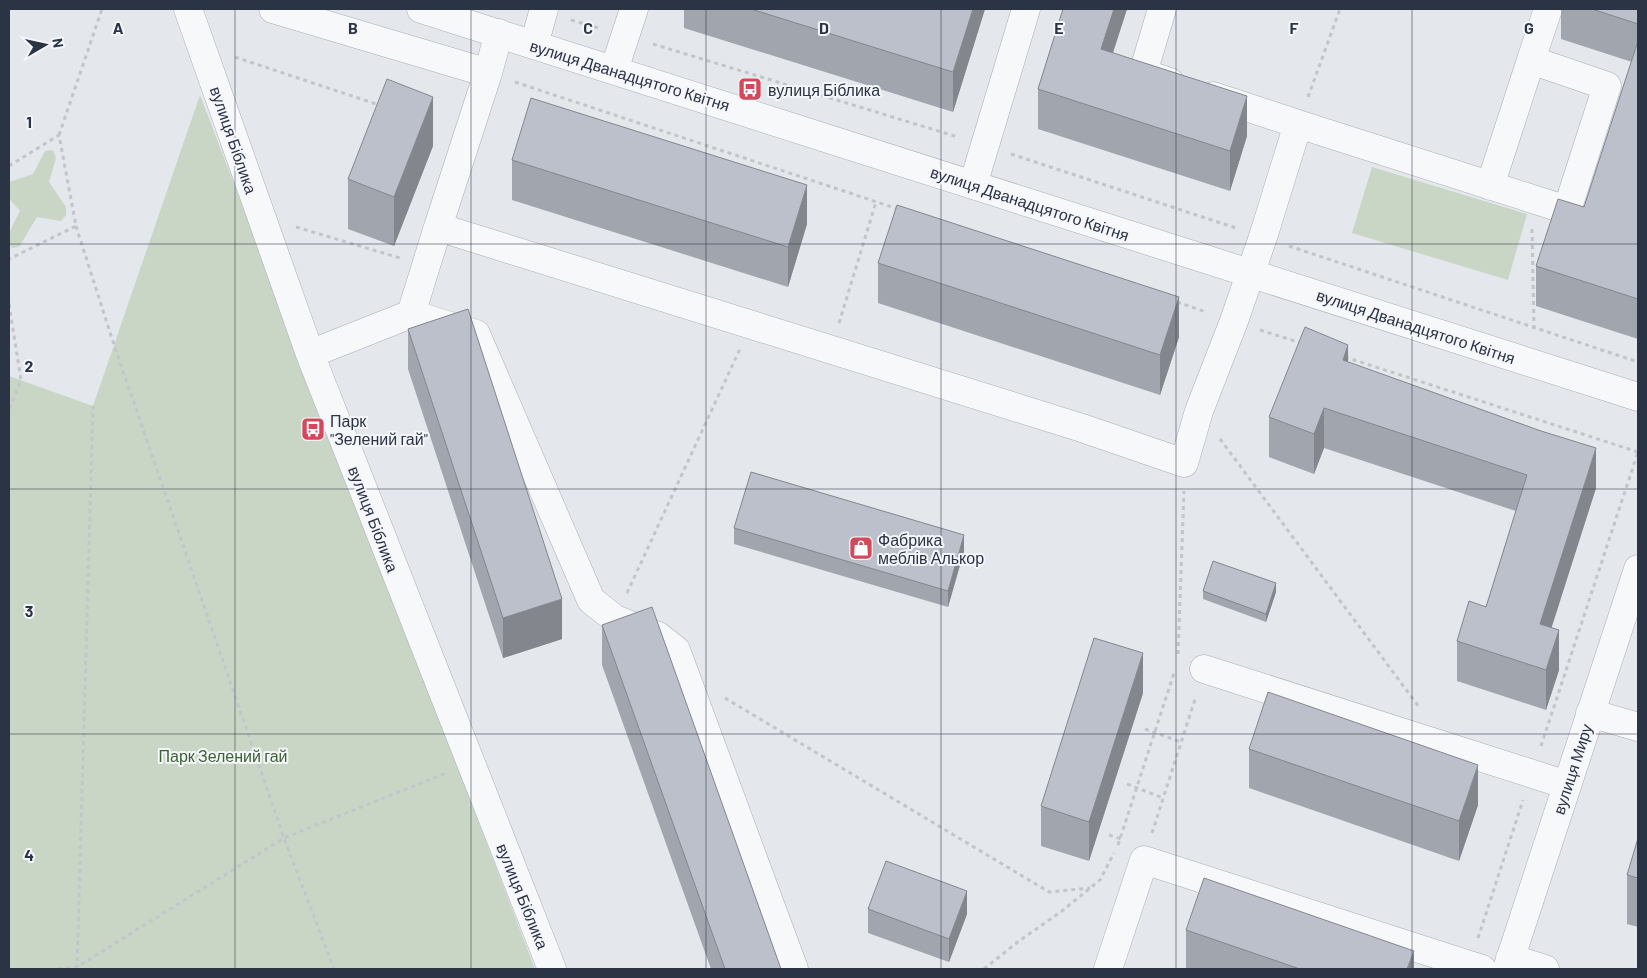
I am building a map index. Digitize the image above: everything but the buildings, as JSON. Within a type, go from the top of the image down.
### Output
[{"type":"street","name":"вулиця Біблика","points":[[188,9],[310,354],[552,969]]},
{"type":"street","points":[[273,9],[488,73]]},
{"type":"street","name":"вулиця Дванадцятого Квітня","points":[[422,9],[1638,397]]},
{"type":"street","points":[[614,70],[634,9]]},
{"type":"street","points":[[973,185],[1026,9]]},
{"type":"street","points":[[1162,9],[1143,73],[1567,210],[1607,86],[1531,60]]},
{"type":"street","points":[[1490,186],[1548,9]]},
{"type":"street","points":[[534,44],[544,10]]},
{"type":"street","points":[[411,314],[499,33]]},
{"type":"street","points":[[438,227],[1082,428],[1184,462],[1199,411],[1251,273],[1298,124]]},
{"type":"street","points":[[310,354],[411,314],[476,334],[591,600],[615,619],[658,636],[676,650],[794,969]]},
{"type":"street","name":"вулиця Миру","points":[[1508,963],[1638,569]]},
{"type":"street","points":[[1204,669],[1567,785]]},
{"type":"street","points":[[1590,712],[1638,727]]},
{"type":"street","points":[[1108,969],[1144,860],[1475,967]]},
{"type":"street","points":[[1508,963],[1545,969]]},
{"type":"path","points":[[102,9],[59,135],[76,226],[114,345],[284,838],[334,969]]},
{"type":"path","points":[[1298,124],[1340,9]]},
{"type":"path","points":[[544,10],[986,145],[1638,362]]},
{"type":"path","points":[[229,55],[380,105]]},
{"type":"path","points":[[488,73],[904,211]]},
{"type":"path","points":[[9,166],[59,135]]},
{"type":"path","points":[[1531,198],[1534,328]]},
{"type":"path","points":[[831,351],[876,202]]},
{"type":"path","points":[[289,224],[408,261]]},
{"type":"path","points":[[9,259],[76,226]]},
{"type":"path","points":[[1168,299],[1309,346]]},
{"type":"path","points":[[9,304],[21,380],[9,410]]},
{"type":"path","points":[[615,619],[751,326]]},
{"type":"path","points":[[1338,355],[1638,452],[1532,774],[1475,967]]},
{"type":"path","points":[[77,968],[93,406]]},
{"type":"path","points":[[1199,411],[1447,746]]},
{"type":"path","points":[[984,969],[1100,880],[1121,838],[1178,660],[1184,462]]},
{"type":"path","points":[[1144,860],[1204,669],[1178,660]]},
{"type":"path","points":[[718,694],[1049,892],[1090,888]]},
{"type":"path","points":[[1145,729],[1181,742]]},
{"type":"path","points":[[58,969],[77,968],[284,838],[449,772]]},
{"type":"path","points":[[1127,784],[1164,798]]},
{"type":"green space","name":"Парк Зелений гай","points":[[200,95],[535,969],[9,969],[9,376],[93,406]]},
{"type":"green space","points":[[53,150],[56,158],[49,182],[66,207],[66,215],[61,221],[37,217],[19,247],[12,248],[9,239],[10,234],[20,211],[9,199],[9,182],[33,174],[45,151]]},
{"type":"green space","points":[[1372,167],[1527,214],[1508,280],[1352,233]]},
{"type":"place","name":"вулиця Біблика","points":[[750,89]]},
{"type":"place","name":"Парк \"Зелений гай\"","points":[[313,429]]},
{"type":"place","name":"Фабрика меблів Алькор","points":[[861,548]]}]
